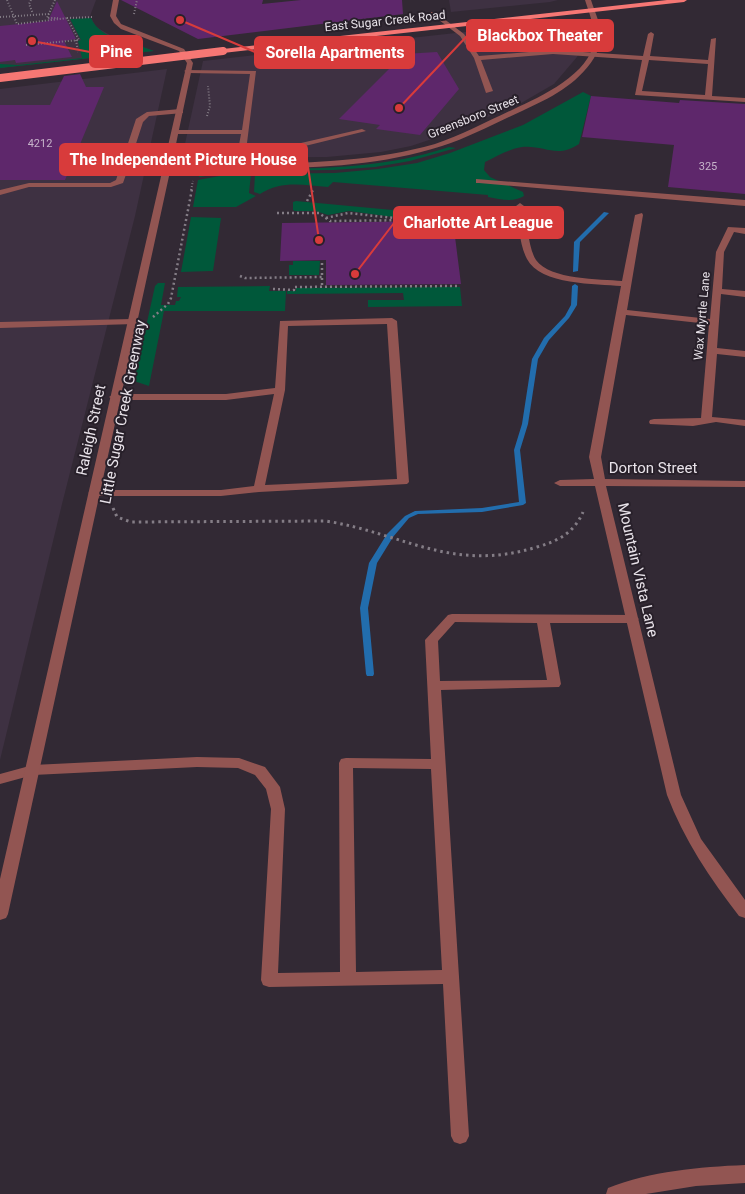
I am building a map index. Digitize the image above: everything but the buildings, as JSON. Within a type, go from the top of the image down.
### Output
[{"type":"main road","name":"East Sugar Creek Road","points":[[0,78],[223,51],[684,0]]},
{"type":"street","points":[[116,0],[112,11],[115,22],[123,28],[182,50],[190,63],[188,71],[254,72],[243,144],[301,144],[362,131]]},
{"type":"street","name":"Greensboro Street","points":[[126,161],[196,165],[345,162],[379,158],[440,144],[552,95],[568,85],[582,71],[597,44],[588,0]]},
{"type":"street","points":[[433,13],[462,35],[477,58],[489,91]]},
{"type":"street","points":[[651,34],[638,93],[745,100]]},
{"type":"street","points":[[708,98],[714,39]]},
{"type":"street","points":[[477,58],[553,52],[711,62]]},
{"type":"street","name":"Raleigh Street","points":[[1,905],[33,770],[114,397],[188,71]]},
{"type":"street","points":[[0,193],[29,185],[111,185],[120,181],[139,121],[147,114],[180,111]]},
{"type":"street","points":[[175,132],[245,132]]},
{"type":"street","points":[[480,181],[745,203]]},
{"type":"street","points":[[520,206],[532,260],[541,269],[558,276],[626,284]]},
{"type":"street","name":"Mountain Vista Lane","points":[[639,215],[595,457],[674,795],[682,817],[707,863],[745,912]]},
{"type":"street","name":"Wax Myrtle Lane","points":[[706,422],[720,252],[731,229],[745,232]]},
{"type":"street","points":[[717,291],[745,294]]},
{"type":"street","points":[[621,312],[714,322]]},
{"type":"street","points":[[94,494],[221,493],[258,489],[403,482],[392,321],[283,323],[280,390],[258,489]]},
{"type":"street","points":[[0,325],[132,322]]},
{"type":"street","points":[[712,351],[745,354]]},
{"type":"street","points":[[114,397],[226,397],[280,390]]},
{"type":"street","points":[[654,422],[680,424],[706,422],[716,419],[745,422]]},
{"type":"street","name":"Dorton Street","points":[[560,483],[745,484]]},
{"type":"street","points":[[460,1136],[455,1027],[449,977],[431,640],[452,618],[632,619]]},
{"type":"street","points":[[434,686],[554,684],[542,618]]},
{"type":"street","points":[[0,779],[33,770],[197,762],[239,763],[260,771],[273,786],[278,809],[269,980],[449,977]]},
{"type":"street","points":[[348,979],[346,763],[439,764]]},
{"type":"street","points":[[614,1194],[668,1182],[717,1175],[745,1174]]},
{"type":"path","points":[[7,0],[16,24],[67,18]]},
{"type":"path","points":[[31,0],[29,4],[33,14]]},
{"type":"path","points":[[55,0],[47,18],[94,17]]},
{"type":"path","points":[[136,18],[134,13],[137,0]]},
{"type":"path","points":[[0,17],[48,14]]},
{"type":"path","points":[[26,45],[79,40],[67,18]]},
{"type":"path","points":[[201,132],[210,106],[210,93],[205,77],[206,72]]},
{"type":"path","name":"Little Sugar Creek Greenway","points":[[150,322],[168,304],[171,298],[196,165]]},
{"type":"path","points":[[307,201],[313,190]]},
{"type":"path","points":[[277,213],[319,213],[330,221],[418,220],[416,210]]},
{"type":"path","points":[[326,218],[348,213],[405,220]]},
{"type":"path","points":[[322,263],[322,287]]},
{"type":"path","points":[[240,276],[245,278],[322,277]]},
{"type":"path","points":[[273,290],[322,287],[460,286]]},
{"type":"path","name":"Little Sugar Creek Greenway","points":[[116,493],[113,512],[117,517],[131,522],[313,520],[337,522],[438,552],[476,556],[506,554],[533,549],[557,541],[572,532],[579,523],[583,512]]},
{"type":"shaded area","points":[[0,0],[96,0],[90,16],[96,27],[115,38],[154,51],[0,68]]},
{"type":"shaded area","points":[[449,0],[558,0],[451,12]]},
{"type":"shaded area","points":[[563,21],[582,23],[583,43],[577,57],[554,84],[516,106],[432,139],[411,146],[381,152],[327,157],[193,158],[183,153],[203,61]]},
{"type":"shaded area","points":[[167,69],[135,216],[0,760],[0,89]]},
{"type":"green space","points":[[91,18],[102,32],[119,40],[154,51],[0,68],[0,64],[18,65],[82,58],[78,41],[81,40],[70,19]]},
{"type":"green space","points":[[583,92],[591,96],[579,144],[564,151],[522,147],[508,151],[485,162],[484,170],[490,177],[523,192],[524,196],[520,198],[506,200],[488,197],[488,195],[333,182],[328,187],[293,184],[276,187],[260,194],[254,192],[255,174],[335,173],[378,169],[417,163],[450,153],[523,125]]},
{"type":"green space","points":[[449,147],[456,148],[410,161],[375,167],[334,170],[240,171],[199,177],[200,169],[295,169],[357,166],[419,156]]},
{"type":"green space","points":[[231,174],[251,174],[249,193],[256,196],[236,207],[193,207],[198,180]]},
{"type":"green space","points":[[293,202],[414,212],[415,220],[349,211],[328,215],[316,211],[295,211],[293,210]]},
{"type":"green space","points":[[191,217],[221,218],[213,271],[181,272]]},
{"type":"green space","points":[[293,261],[320,261],[319,275],[289,275],[289,265],[293,265]]},
{"type":"green space","points":[[158,283],[165,283],[161,305],[175,305],[176,301],[179,301],[181,297],[177,297],[178,287],[270,286],[269,291],[286,291],[285,311],[164,311],[149,386],[134,381],[155,286]]},
{"type":"green space","points":[[460,287],[462,306],[368,307],[368,300],[404,300],[403,293],[287,294],[287,291],[296,291],[296,288]]},
{"type":"waterway","points":[[575,271],[577,242],[606,213]]},
{"type":"waterway","points":[[370,674],[364,608],[373,563],[390,536],[407,517],[417,512],[482,510],[523,503],[517,450],[525,424],[535,359],[546,339],[567,317],[574,305],[575,286]]},
{"type":"place","name":"Sorella Apartments","points":[[180,20]]},
{"type":"place","name":"Pine","points":[[32,41]]},
{"type":"place","name":"Blackbox Theater","points":[[399,108]]},
{"type":"place","name":"The Independent Picture House","points":[[319,240]]},
{"type":"place","name":"Charlotte Art League","points":[[355,274]]}]
